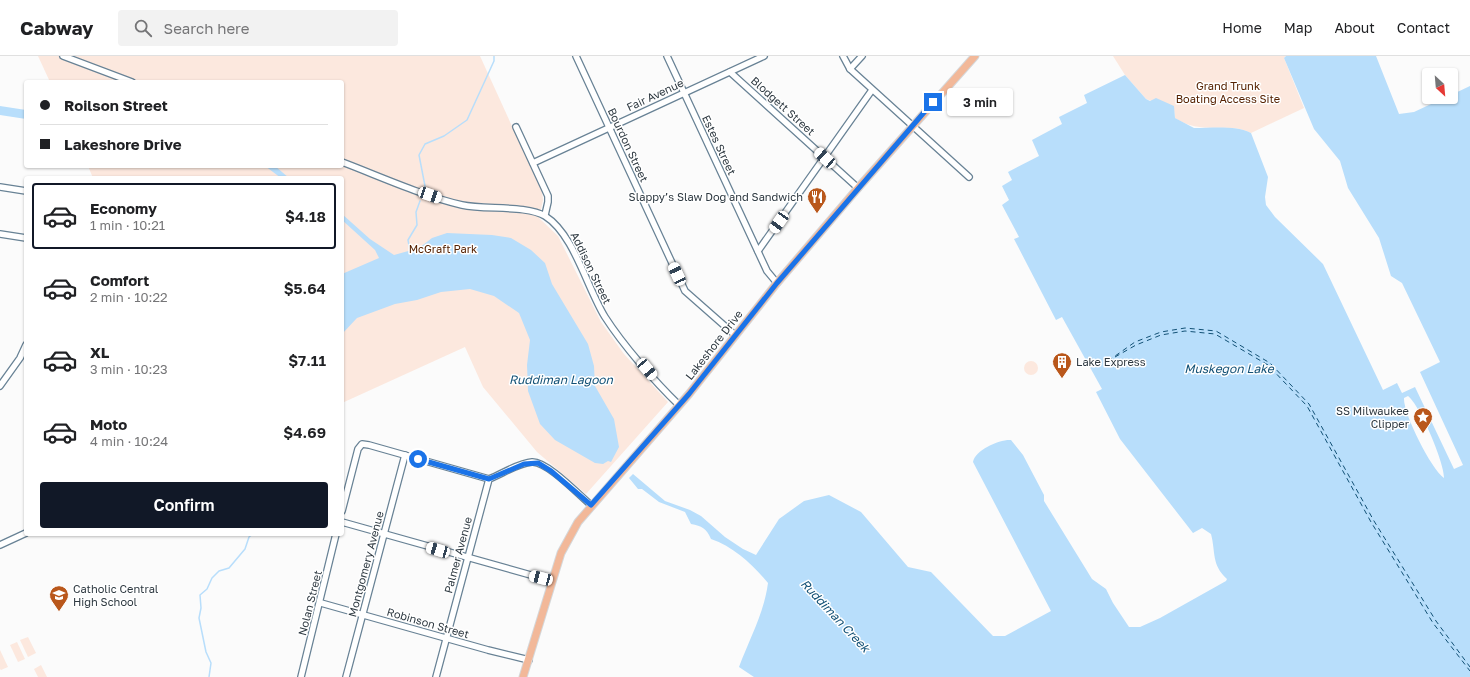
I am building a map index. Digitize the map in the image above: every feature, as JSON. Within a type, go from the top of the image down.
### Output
[{"type":"main road","name":"Lakeshore Drive","points":[[523,677],[552,581],[568,537],[591,505],[680,405],[777,283],[858,188],[975,56]]},
{"type":"street","points":[[63,56],[127,80]]},
{"type":"street","name":"Bourdon Street","points":[[576,56],[685,291],[735,336]]},
{"type":"street","name":"Estes Street","points":[[667,56],[768,274],[777,283]]},
{"type":"street","name":"Fair Avenue","points":[[533,163],[730,72],[758,57],[764,56]]},
{"type":"street","points":[[843,56],[850,69],[969,177]]},
{"type":"street","points":[[850,69],[862,56]]},
{"type":"street","name":"Blodgett Street","points":[[730,72],[858,188]]},
{"type":"street","points":[[758,251],[872,90]]},
{"type":"street","points":[[344,163],[461,205],[492,209],[523,210],[545,216],[549,200],[516,127]]},
{"type":"street","points":[[0,187],[24,191]]},
{"type":"street","name":"Addison Street","points":[[545,216],[564,234],[594,298],[615,331],[680,405]]},
{"type":"street","points":[[0,234],[24,238]]},
{"type":"street","points":[[0,386],[20,358],[24,349]]},
{"type":"street","points":[[344,503],[358,449],[362,444],[489,479],[528,463],[542,464],[591,505]]},
{"type":"street","name":"Montgomery Avenue","points":[[346,677],[405,455]]},
{"type":"street","name":"Palmer Avenue","points":[[436,677],[489,479]]},
{"type":"street","points":[[344,523],[552,581]]},
{"type":"street","points":[[0,545],[24,534]]},
{"type":"street","name":"Nolan Street","points":[[301,677],[321,603],[336,536]]},
{"type":"street","name":"Robinson Street","points":[[321,603],[529,660]]},
{"type":"green space","name":"McGraft Park","points":[[38,56],[480,56],[542,192],[543,200],[539,218],[558,236],[601,322],[624,354],[668,402],[586,494],[537,452],[483,387],[465,347],[344,402],[344,176],[92,176],[89,168],[344,168],[344,80],[49,80]]},
{"type":"green space","name":"Grand Trunk Boating Access Site","points":[[1113,56],[1286,56],[1284,58],[1304,108],[1251,133],[1233,128],[1195,126],[1175,118],[1174,109],[1146,99],[1125,75]]},
{"type":"green space","points":[[1031,361],[1036,363],[1038,368],[1036,373],[1031,375],[1026,373],[1024,368],[1026,363]]},
{"type":"green space","points":[[28,637],[36,653],[28,657],[20,640]]},
{"type":"green space","points":[[17,642],[25,659],[18,662],[10,645]]},
{"type":"green space","points":[[0,650],[8,667],[1,670],[0,669]]},
{"type":"green space","points":[[41,665],[47,677],[38,677],[34,669]]},
{"type":"water","name":"Muskegon Lake","points":[[1286,56],[1376,56],[1399,114],[1414,112],[1431,104],[1458,104],[1458,92],[1470,86],[1470,677],[754,677],[739,667],[760,615],[768,583],[756,569],[735,551],[711,539],[703,528],[691,524],[685,512],[659,502],[642,489],[638,489],[629,478],[633,474],[665,501],[690,510],[701,516],[725,537],[743,549],[756,555],[779,519],[804,501],[829,495],[861,512],[908,567],[931,572],[993,636],[1005,636],[1051,611],[973,462],[978,453],[989,446],[1001,441],[1011,440],[1023,455],[1044,495],[1044,501],[1092,579],[1106,589],[1113,603],[1129,627],[1140,627],[1160,618],[1226,581],[1227,579],[1222,574],[1216,563],[1211,534],[1202,528],[1193,533],[1120,439],[1096,392],[1102,389],[1062,317],[1056,320],[1014,239],[1019,237],[1002,205],[1009,200],[1002,186],[1012,180],[1008,172],[1039,156],[1032,140],[1062,124],[1059,117],[1087,103],[1084,95],[1125,75],[1146,99],[1150,101],[1156,98],[1174,106],[1175,118],[1194,128],[1231,128],[1245,130],[1251,133],[1268,177],[1265,197],[1266,205],[1275,217],[1323,264],[1383,390],[1397,383],[1402,393],[1415,387],[1454,469],[1463,465],[1420,372],[1440,362],[1402,283],[1391,276],[1379,238],[1348,188],[1340,161],[1314,129],[1284,58]],"holes":[[[1408,396],[1419,411],[1436,448],[1444,478],[1425,453],[1408,416],[1404,398]]]},
{"type":"water","points":[[0,106],[24,110],[24,119],[0,115]]},
{"type":"water","points":[[268,168],[277,168],[287,176],[278,176]]},
{"type":"water","name":"Ruddiman Lagoon","points":[[344,216],[370,239],[394,255],[419,248],[432,238],[447,233],[492,235],[511,238],[531,250],[545,263],[552,284],[588,344],[594,366],[595,386],[614,419],[619,447],[611,462],[608,461],[603,464],[595,463],[555,440],[540,424],[528,391],[527,365],[530,340],[519,313],[494,296],[470,289],[441,292],[417,300],[395,304],[357,318],[344,332],[344,273],[379,258],[375,250],[344,222]]},
{"type":"waterway","points":[[425,186],[419,155],[425,144],[444,136],[467,120],[494,61],[494,56]]},
{"type":"waterway","points":[[410,251],[408,240],[417,225],[416,212],[420,201]]},
{"type":"waterway","points":[[209,677],[211,663],[206,652],[199,618],[201,608],[200,595],[207,589],[212,578],[219,571],[229,568],[245,549],[250,536]]},
{"type":"ferry route","points":[[1108,361],[1135,342],[1161,332],[1185,328],[1216,331],[1270,363],[1309,404],[1374,521],[1436,621],[1470,667]]},
{"type":"ferry route","points":[[1115,357],[1136,345],[1161,335],[1185,331],[1215,334],[1268,365],[1307,406],[1371,522],[1433,623],[1470,671]]},
{"type":"place","name":"Slappy’s Slaw Dog and Sandwich","points":[[817,214]]},
{"type":"place","name":"Lake Express","points":[[1062,379]]},
{"type":"place","name":"SS Milwaukee Clipper","points":[[1423,434]]},
{"type":"place","name":"Catholic Central High School","points":[[59,612]]},
{"type":"route","points":[[418,459],[489,479],[524,464],[532,462],[542,464],[591,505],[689,394],[777,283],[933,102]]},
{"type":"water label","name":"Ruddiman Creek","points":[[835,616]]}]
